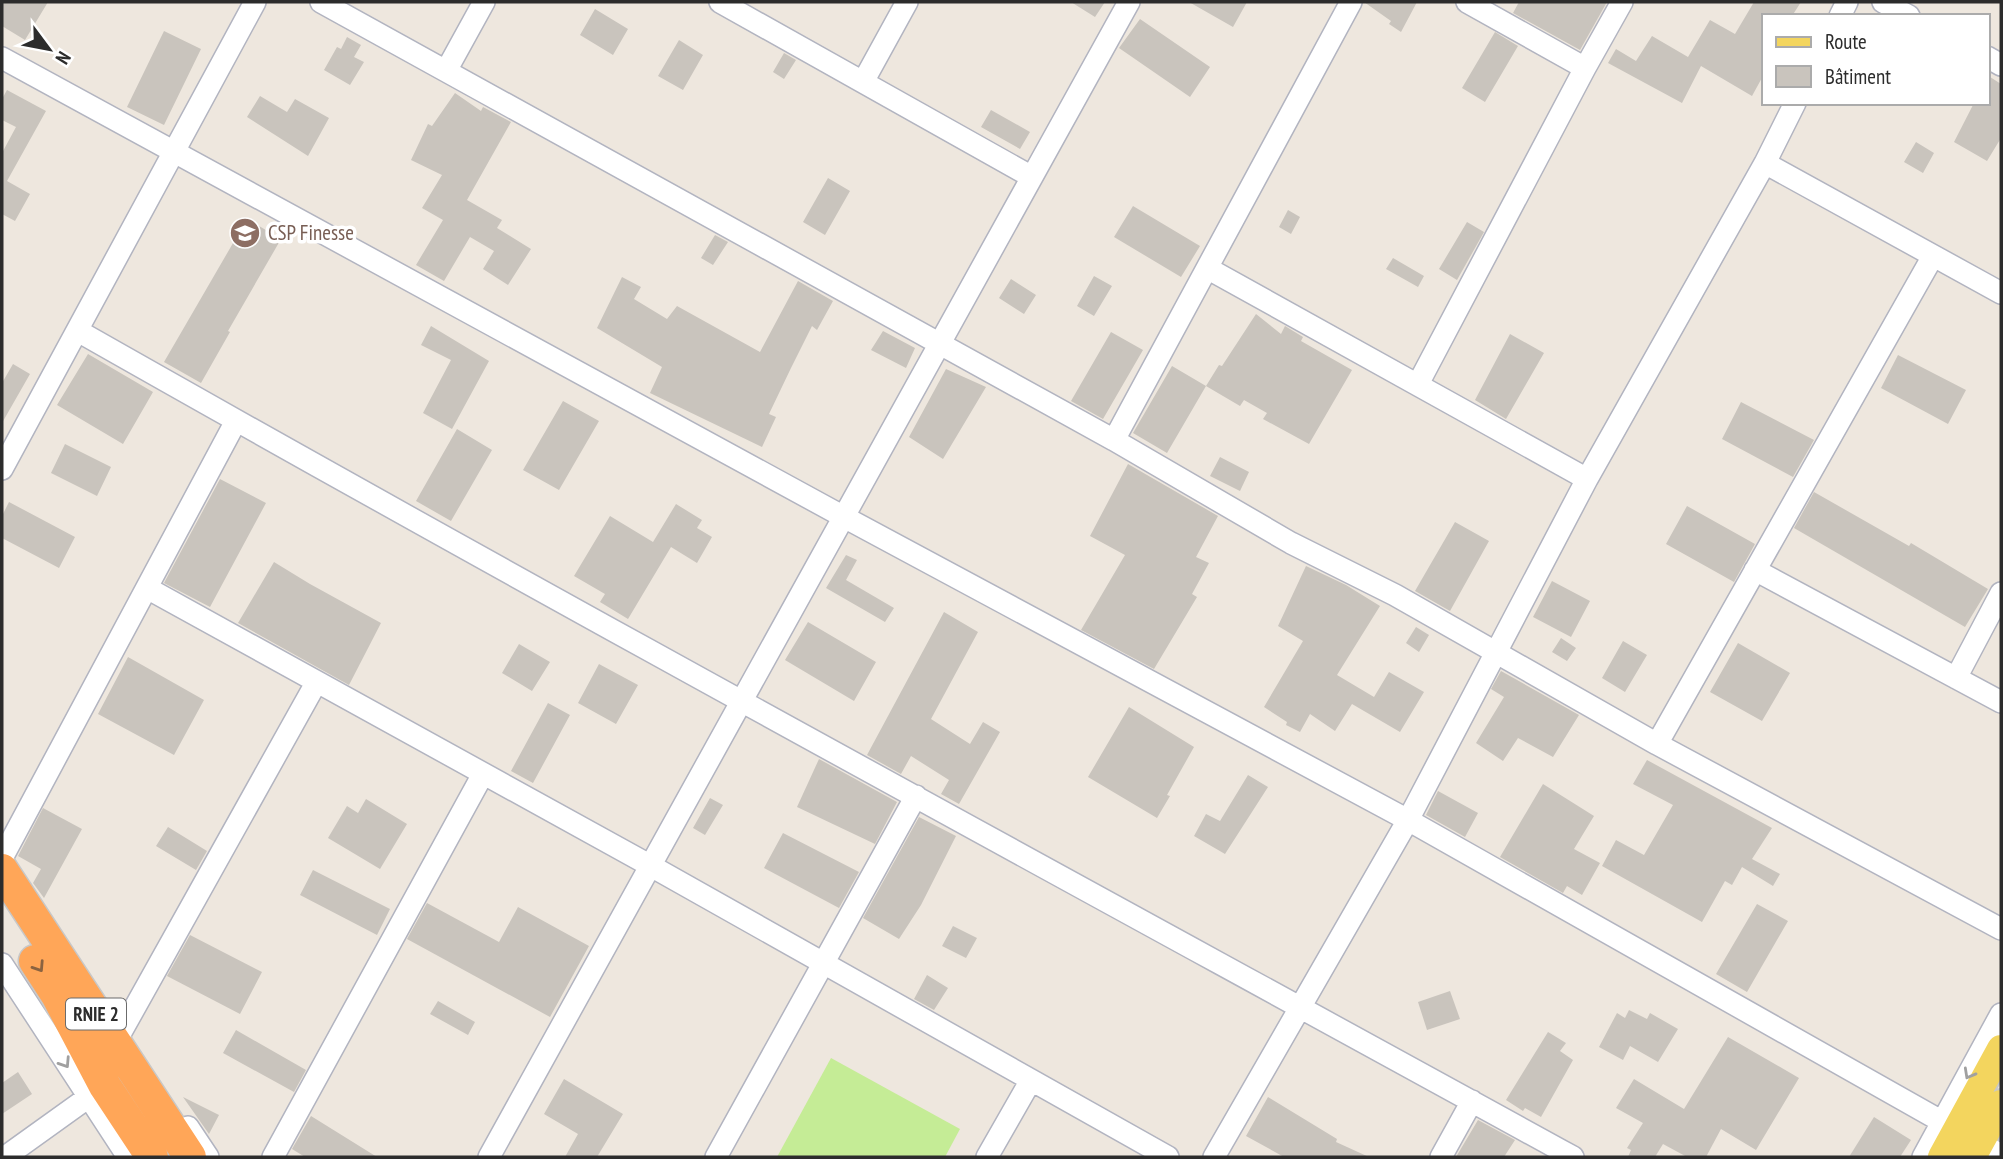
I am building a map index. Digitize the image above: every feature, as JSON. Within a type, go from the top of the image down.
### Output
[{"type":"highway","name":"RNIE 2","points":[[2,859],[120,1035],[190,1157]]},
{"type":"highway","name":"RNIE 2","points":[[2,910],[57,995],[96,1091],[152,1157]]},
{"type":"main road","points":[[1980,1145],[2001,1049]]},
{"type":"main road","points":[[1942,1157],[1980,1145],[2001,1104]]},
{"type":"street","points":[[2,469],[255,2]]},
{"type":"street","points":[[321,2],[1114,440],[1291,543],[1395,595],[1657,744],[2001,929]]},
{"type":"street","points":[[446,71],[484,2]]},
{"type":"street","points":[[720,2],[1032,177]]},
{"type":"street","points":[[863,82],[907,2]]},
{"type":"street","points":[[489,1157],[1129,2]]},
{"type":"street","points":[[1114,440],[1351,2]]},
{"type":"street","points":[[1467,2],[1585,68]]},
{"type":"street","points":[[1418,384],[1622,2]]},
{"type":"street","points":[[1883,2],[1905,14]]},
{"type":"street","points":[[2,58],[844,517],[1408,820],[1980,1145]]},
{"type":"street","points":[[1214,1157],[1408,820],[1587,479],[1795,105]]},
{"type":"street","points":[[1765,163],[2001,293]]},
{"type":"street","points":[[1657,744],[1934,256]]},
{"type":"street","points":[[1207,268],[1587,479]]},
{"type":"street","points":[[78,331],[741,702],[1573,1157]]},
{"type":"street","points":[[2,859],[236,421]]},
{"type":"street","points":[[1755,570],[2001,702]]},
{"type":"street","points":[[147,588],[651,866],[1168,1157]]},
{"type":"street","points":[[1956,678],[2001,593]]},
{"type":"street","points":[[208,1157],[120,1035],[316,683]]},
{"type":"street","points":[[273,1157],[483,774]]},
{"type":"street","points":[[716,1157],[916,796]]},
{"type":"street","points":[[2,964],[96,1091],[128,1157]]},
{"type":"street","points":[[1980,1145],[2001,1014]]},
{"type":"street","points":[[987,1157],[1031,1080]]},
{"type":"street","points":[[5,1157],[96,1091]]},
{"type":"street","points":[[1441,1157],[1472,1101]]},
{"type":"street","points":[[1923,1157],[1980,1145]]},
{"type":"green space","points":[[831,1058],[960,1129],[945,1157],[777,1157]]},
{"type":"building","points":[[2,2],[48,2],[25,40],[2,26]]},
{"type":"building","points":[[1071,2],[1105,2],[1095,17]]},
{"type":"building","points":[[1189,2],[1247,2],[1233,27]]},
{"type":"building","points":[[1364,2],[1417,2],[1401,32],[1389,24],[1391,21]]},
{"type":"building","points":[[1519,2],[1607,2],[1580,50],[1513,13]]},
{"type":"building","points":[[1754,2],[1801,2],[1793,14],[1762,14],[1762,78],[1752,96],[1701,66],[1682,103],[1608,63],[1616,49],[1636,61],[1652,36],[1688,57],[1710,20],[1735,34]]},
{"type":"building","points":[[595,9],[628,29],[613,55],[580,35]]},
{"type":"building","points":[[1140,19],[1210,67],[1190,97],[1119,48]]},
{"type":"building","points":[[164,31],[201,49],[164,125],[127,107]]},
{"type":"building","points":[[1495,32],[1518,46],[1485,102],[1462,88]]},
{"type":"building","points":[[347,37],[361,45],[354,57],[364,62],[350,85],[324,70],[337,47],[341,49]]},
{"type":"building","points":[[679,40],[703,55],[683,90],[658,76]]},
{"type":"building","points":[[784,53],[796,60],[784,79],[773,72]]},
{"type":"building","points":[[1989,76],[2001,84],[2001,138],[1987,161],[1954,142],[1973,105],[1989,105]]},
{"type":"building","points":[[7,90],[46,111],[7,181],[30,194],[15,221],[2,214],[2,153],[16,127],[2,120],[2,99]]},
{"type":"building","points":[[455,93],[481,111],[483,107],[511,122],[467,200],[502,220],[497,228],[531,249],[508,285],[483,269],[494,251],[470,237],[444,281],[416,265],[443,220],[422,208],[442,175],[411,160],[428,124],[432,126]]},
{"type":"building","points":[[260,96],[287,112],[295,99],[329,118],[308,156],[247,117]]},
{"type":"building","points":[[991,110],[1030,132],[1020,149],[981,127]]},
{"type":"building","points":[[1916,142],[1934,153],[1923,173],[1904,162]]},
{"type":"building","points":[[828,178],[850,191],[825,235],[803,222]]},
{"type":"building","points":[[1133,206],[1200,246],[1181,277],[1114,237]]},
{"type":"building","points":[[1288,210],[1300,217],[1291,234],[1279,227]]},
{"type":"building","points":[[247,219],[281,239],[201,383],[164,362]]},
{"type":"building","points":[[1467,222],[1484,232],[1457,280],[1439,269]]},
{"type":"building","points":[[715,235],[728,242],[713,265],[701,258]]},
{"type":"building","points":[[1393,258],[1424,276],[1418,287],[1386,269]]},
{"type":"building","points":[[1094,276],[1112,286],[1094,316],[1077,306]]},
{"type":"building","points":[[622,277],[641,287],[634,299],[667,319],[677,306],[760,352],[798,281],[833,301],[817,330],[812,326],[791,368],[769,414],[776,417],[762,447],[650,393],[662,367],[597,328]]},
{"type":"building","points":[[1011,279],[1036,295],[1024,314],[999,298]]},
{"type":"building","points":[[1256,314],[1281,334],[1285,326],[1303,337],[1301,341],[1352,370],[1309,444],[1263,419],[1267,413],[1244,400],[1240,406],[1206,386]]},
{"type":"building","points":[[431,326],[489,361],[452,429],[423,413],[451,360],[421,345]]},
{"type":"building","points":[[883,331],[915,348],[906,368],[871,350]]},
{"type":"building","points":[[1111,332],[1143,350],[1103,419],[1071,401]]},
{"type":"building","points":[[1510,334],[1544,353],[1506,419],[1475,400]]},
{"type":"building","points":[[88,354],[153,392],[123,444],[57,405]]},
{"type":"building","points":[[1898,355],[1966,390],[1948,424],[1881,388]]},
{"type":"building","points":[[13,364],[30,374],[2,423],[2,383]]},
{"type":"building","points":[[1172,366],[1206,386],[1167,453],[1133,433]]},
{"type":"building","points":[[946,369],[986,387],[943,459],[909,437]]},
{"type":"building","points":[[563,401],[599,421],[559,490],[523,470]]},
{"type":"building","points":[[1741,402],[1814,440],[1793,477],[1722,439]]},
{"type":"building","points":[[457,429],[492,450],[451,521],[416,501]]},
{"type":"building","points":[[65,444],[111,467],[97,496],[51,473]]},
{"type":"building","points":[[1220,457],[1249,472],[1240,491],[1210,476]]},
{"type":"building","points":[[1128,464],[1218,516],[1196,557],[1209,563],[1192,594],[1197,597],[1154,669],[1081,630],[1125,555],[1090,536]]},
{"type":"building","points":[[220,479],[266,503],[210,607],[164,583]]},
{"type":"building","points":[[1814,492],[1909,546],[1911,543],[1988,589],[1965,627],[1794,528]]},
{"type":"building","points":[[9,502],[75,537],[59,568],[2,538],[2,516]]},
{"type":"building","points":[[676,504],[702,520],[697,528],[712,537],[697,563],[671,547],[628,619],[600,602],[605,594],[574,576],[610,516],[653,542]]},
{"type":"building","points":[[1687,506],[1755,544],[1734,582],[1666,544]]},
{"type":"building","points":[[1455,522],[1489,541],[1450,611],[1415,591]]},
{"type":"building","points":[[846,555],[857,560],[846,580],[894,608],[885,622],[826,588]]},
{"type":"building","points":[[274,562],[381,623],[349,685],[238,623]]},
{"type":"building","points":[[1306,566],[1346,585],[1380,606],[1337,675],[1374,697],[1389,672],[1424,692],[1400,732],[1352,704],[1335,731],[1310,714],[1300,732],[1286,725],[1287,722],[1264,707],[1303,641],[1278,626]]},
{"type":"building","points":[[1552,581],[1590,601],[1571,637],[1533,617]]},
{"type":"building","points":[[944,612],[978,632],[931,719],[970,744],[983,722],[1000,732],[959,804],[941,794],[949,780],[911,756],[901,774],[867,755]]},
{"type":"building","points":[[808,622],[876,662],[854,701],[785,660]]},
{"type":"building","points":[[1416,627],[1429,635],[1419,652],[1406,643]]},
{"type":"building","points":[[1561,638],[1576,648],[1567,661],[1552,652]]},
{"type":"building","points":[[1623,641],[1647,655],[1625,692],[1602,678]]},
{"type":"building","points":[[1738,643],[1790,673],[1762,721],[1710,692]]},
{"type":"building","points":[[519,644],[550,662],[532,691],[502,673]]},
{"type":"building","points":[[128,657],[204,700],[174,755],[98,714]]},
{"type":"building","points":[[599,664],[638,685],[616,724],[578,703]]},
{"type":"building","points":[[1501,671],[1579,715],[1553,757],[1518,738],[1503,761],[1476,743],[1504,697],[1491,689]]},
{"type":"building","points":[[548,703],[570,715],[533,783],[511,771]]},
{"type":"building","points":[[1129,707],[1194,747],[1157,818],[1088,777]]},
{"type":"building","points":[[819,759],[897,802],[875,844],[797,807]]},
{"type":"building","points":[[1647,760],[1772,828],[1752,859],[1780,874],[1773,886],[1742,867],[1732,885],[1725,881],[1702,922],[1602,866],[1616,840],[1644,855],[1673,805],[1633,784]]},
{"type":"building","points":[[1248,775],[1268,787],[1225,854],[1194,836],[1206,814],[1220,821]]},
{"type":"building","points":[[1543,784],[1594,816],[1574,849],[1600,863],[1582,895],[1567,886],[1563,893],[1500,857]]},
{"type":"building","points":[[1438,791],[1478,813],[1465,837],[1426,815]]},
{"type":"building","points":[[710,798],[723,805],[705,835],[693,828]]},
{"type":"building","points":[[366,799],[407,824],[380,869],[328,838],[347,806],[358,813]]},
{"type":"building","points":[[43,808],[82,829],[44,898],[33,883],[41,869],[18,856]]},
{"type":"building","points":[[919,817],[956,836],[921,905],[899,939],[863,918]]},
{"type":"building","points":[[168,827],[207,851],[196,870],[156,846]]},
{"type":"building","points":[[783,833],[859,872],[839,908],[764,868]]},
{"type":"building","points":[[313,870],[390,909],[377,935],[300,895]]},
{"type":"building","points":[[427,903],[499,942],[518,907],[589,946],[550,1017],[407,939]]},
{"type":"building","points":[[1757,904],[1788,921],[1747,992],[1716,974]]},
{"type":"building","points":[[953,926],[977,938],[966,958],[942,946]]},
{"type":"building","points":[[190,935],[262,972],[240,1014],[167,976]]},
{"type":"building","points":[[927,975],[948,988],[934,1010],[914,999]]},
{"type":"building","points":[[1450,991],[1460,1019],[1427,1030],[1418,1002]]},
{"type":"building","points":[[438,1001],[475,1022],[468,1035],[430,1014]]},
{"type":"building","points":[[1629,1010],[1647,1019],[1650,1013],[1678,1029],[1658,1062],[1630,1046],[1623,1060],[1599,1047],[1617,1013],[1625,1018]]},
{"type":"building","points":[[236,1030],[306,1070],[294,1092],[223,1053]]},
{"type":"building","points":[[1548,1032],[1566,1043],[1560,1051],[1573,1060],[1541,1117],[1525,1108],[1523,1111],[1506,1100]]},
{"type":"building","points":[[1728,1037],[1799,1078],[1756,1150],[1721,1129],[1706,1157],[1687,1157],[1663,1144],[1655,1157],[1628,1157],[1631,1150],[1627,1148],[1643,1123],[1616,1108],[1634,1079],[1684,1109]]},
{"type":"building","points":[[18,1072],[32,1094],[2,1114],[2,1083]]},
{"type":"building","points":[[564,1079],[623,1114],[597,1157],[565,1157],[578,1134],[544,1114]]},
{"type":"building","points":[[183,1097],[219,1115],[209,1134]]},
{"type":"building","points":[[1268,1097],[1337,1139],[1336,1142],[1369,1157],[1284,1157],[1246,1136]]},
{"type":"building","points":[[311,1116],[377,1157],[305,1157],[292,1149]]},
{"type":"building","points":[[1874,1117],[1911,1140],[1900,1157],[1849,1157]]},
{"type":"building","points":[[1478,1120],[1515,1140],[1504,1157],[1456,1157]]},
{"type":"place","name":"CSP Finesse","points":[[245,233]]}]
